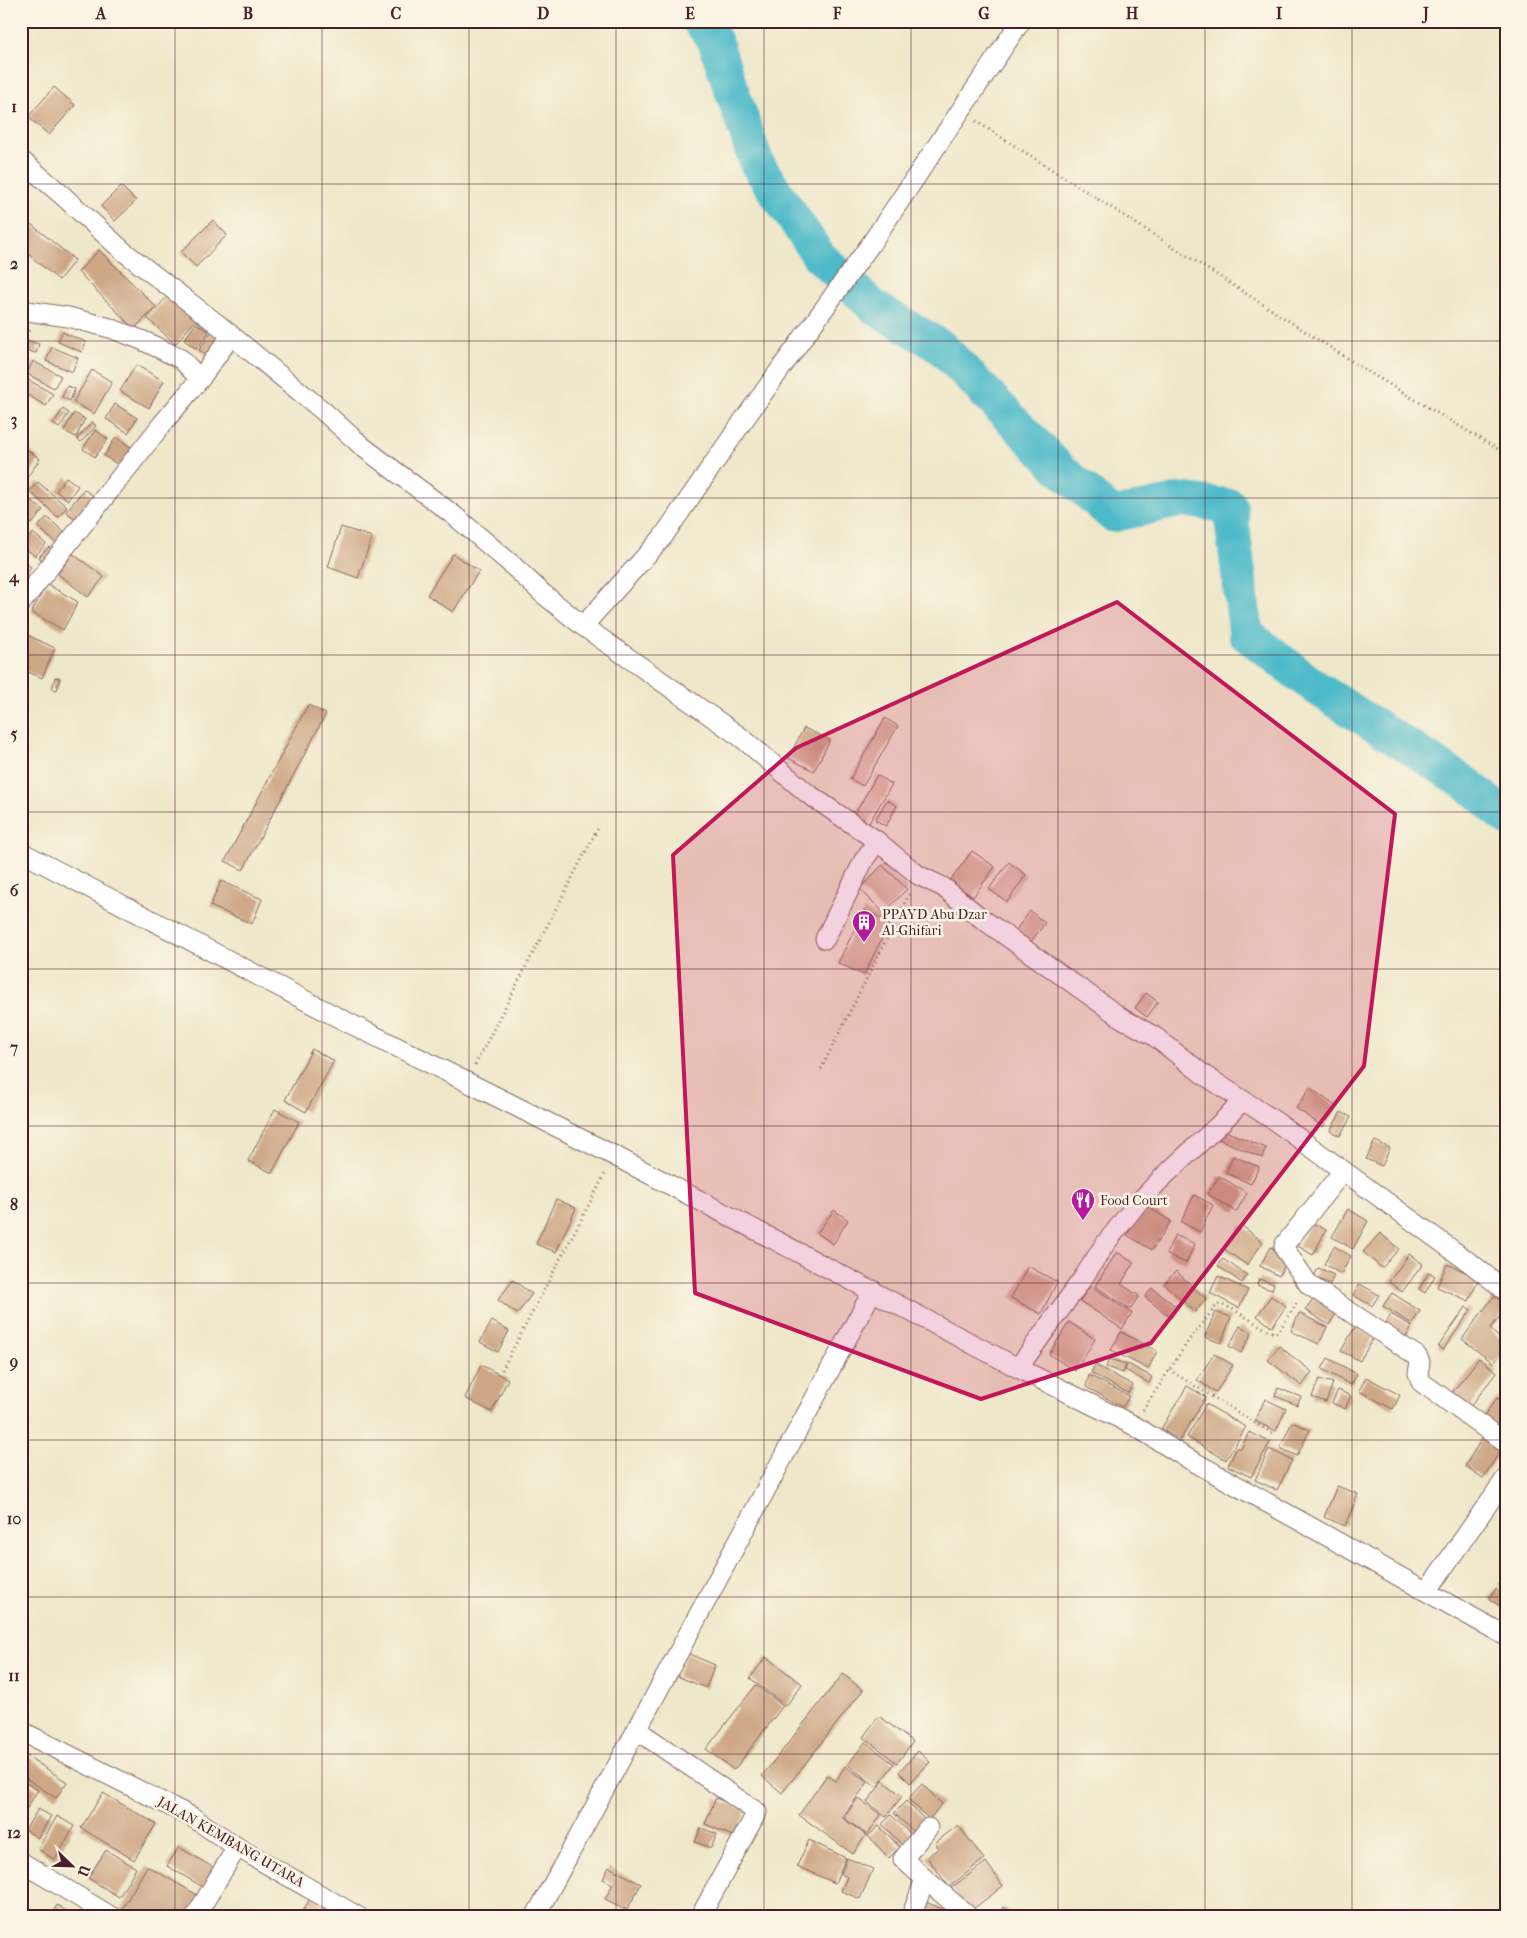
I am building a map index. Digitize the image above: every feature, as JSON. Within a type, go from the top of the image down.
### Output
[{"type":"street","points":[[583,626],[662,538],[833,297],[1021,21]]},
{"type":"street","points":[[21,160],[122,251],[220,326],[322,410],[362,447],[456,517],[542,593],[583,626],[742,738],[807,793],[877,841],[918,876],[943,887],[1026,950],[1123,1019],[1154,1036],[1204,1075],[1275,1121],[1341,1174],[1506,1290]]},
{"type":"street","points":[[21,310],[110,328],[144,341],[181,359],[200,379]]},
{"type":"street","points":[[21,603],[200,379],[231,336]]},
{"type":"street","points":[[825,938],[864,860],[877,841]]},
{"type":"street","points":[[21,852],[339,1018],[615,1156],[873,1290],[1018,1368],[1133,1425],[1214,1474],[1506,1636]]},
{"type":"street","points":[[1018,1368],[1083,1278],[1105,1244],[1136,1205],[1161,1178],[1242,1101]]},
{"type":"street","points":[[1341,1174],[1284,1247],[1309,1284],[1417,1356],[1420,1362],[1418,1373],[1421,1382],[1506,1443]]},
{"type":"street","points":[[535,1917],[873,1290]]},
{"type":"street","points":[[1427,1591],[1506,1478]]},
{"type":"street","points":[[637,1730],[757,1812],[700,1917]]},
{"type":"street","name":"JALAN KEMBANG UTARA","points":[[21,1731],[192,1817],[332,1910],[359,1917]]},
{"type":"street","points":[[928,1828],[903,1859],[966,1914]]},
{"type":"street","points":[[195,1917],[237,1847]]},
{"type":"street","points":[[21,1862],[112,1917]]},
{"type":"street","points":[[911,1917],[925,1879]]},
{"type":"path","points":[[960,112],[1367,371],[1506,454]]},
{"type":"path","points":[[466,1082],[599,826]]},
{"type":"path","points":[[821,1069],[918,876]]},
{"type":"path","points":[[502,1370],[615,1156]]},
{"type":"path","points":[[1133,1425],[1189,1340],[1217,1305],[1225,1305],[1261,1328],[1275,1333],[1278,1332],[1309,1284]]},
{"type":"path","points":[[1169,1370],[1275,1435]]},
{"type":"highlighted area","points":[[1117,602],[1395,814],[1364,1066],[1151,1343],[981,1399],[695,1293],[673,855],[796,748]]},
{"type":"building","points":[[54,87],[75,105],[49,135],[28,117]]},
{"type":"building","points":[[121,186],[136,201],[115,221],[101,206]]},
{"type":"building","points":[[21,216],[75,260],[59,280],[21,248]]},
{"type":"building","points":[[213,220],[227,235],[196,267],[181,252]]},
{"type":"building","points":[[99,250],[156,307],[134,329],[78,272]]},
{"type":"building","points":[[169,295],[196,320],[175,344],[147,318]]},
{"type":"building","points":[[196,323],[209,332],[197,349],[184,340]]},
{"type":"building","points":[[213,330],[223,337],[209,357],[199,350]]},
{"type":"building","points":[[62,332],[86,342],[82,352],[58,342]]},
{"type":"building","points":[[28,341],[39,344],[36,353],[25,350]]},
{"type":"building","points":[[52,347],[78,358],[72,372],[46,361]]},
{"type":"building","points":[[33,361],[61,376],[54,388],[27,374]]},
{"type":"building","points":[[136,365],[164,381],[149,408],[120,391]]},
{"type":"building","points":[[92,370],[112,382],[94,414],[73,402]]},
{"type":"building","points":[[27,379],[53,394],[46,406],[21,391]]},
{"type":"building","points":[[67,386],[75,389],[70,401],[62,397]]},
{"type":"building","points":[[115,404],[137,418],[128,433],[106,419]]},
{"type":"building","points":[[63,409],[69,413],[59,428],[53,424]]},
{"type":"building","points":[[74,413],[85,419],[76,437],[64,431]]},
{"type":"building","points":[[92,422],[96,426],[81,442],[77,439]]},
{"type":"building","points":[[95,430],[108,439],[95,457],[83,449]]},
{"type":"building","points":[[116,437],[135,450],[123,468],[104,456]]},
{"type":"building","points":[[21,445],[40,459],[24,482],[21,480]]},
{"type":"building","points":[[66,477],[78,486],[68,500],[56,491]]},
{"type":"building","points":[[38,482],[67,507],[58,517],[29,491]]},
{"type":"building","points":[[84,489],[93,496],[76,519],[66,512]]},
{"type":"building","points":[[30,500],[43,510],[32,524],[21,515],[21,512]]},
{"type":"building","points":[[47,517],[66,534],[57,544],[38,527]]},
{"type":"building","points":[[341,527],[372,537],[358,578],[328,567]]},
{"type":"building","points":[[33,533],[46,544],[35,556],[22,546]]},
{"type":"building","points":[[49,547],[54,553],[44,563],[39,557]]},
{"type":"building","points":[[73,554],[104,577],[88,597],[58,574]]},
{"type":"building","points":[[453,554],[479,571],[453,612],[427,595]]},
{"type":"building","points":[[21,559],[31,567],[21,580]]},
{"type":"building","points":[[47,584],[78,602],[63,630],[31,612]]},
{"type":"building","points":[[21,632],[55,648],[42,678],[21,669]]},
{"type":"building","points":[[55,677],[60,678],[57,690],[52,689]]},
{"type":"building","points":[[308,705],[326,714],[243,870],[225,861]]},
{"type":"building","points":[[885,718],[898,726],[863,786],[850,779]]},
{"type":"building","points":[[804,728],[830,740],[814,771],[788,758]]},
{"type":"building","points":[[877,775],[892,784],[866,828],[852,819]]},
{"type":"building","points":[[887,800],[897,806],[886,826],[875,820]]},
{"type":"building","points":[[972,851],[995,867],[973,897],[950,881]]},
{"type":"building","points":[[1009,862],[1026,875],[1007,902],[989,889]]},
{"type":"building","points":[[882,865],[907,889],[884,913],[860,889]]},
{"type":"building","points":[[221,881],[262,899],[252,924],[210,906]]},
{"type":"building","name":"PPAYD Abu Dzar Al-Ghifari","points":[[864,910],[890,922],[864,975],[838,963]]},
{"type":"building","points":[[1030,911],[1045,923],[1030,943],[1015,931]]},
{"type":"building","points":[[1146,993],[1158,1002],[1147,1017],[1135,1008]]},
{"type":"building","points":[[312,1049],[334,1061],[306,1112],[285,1100]]},
{"type":"building","points":[[1310,1088],[1337,1107],[1323,1127],[1296,1108]]},
{"type":"building","points":[[275,1109],[299,1122],[272,1173],[248,1161]]},
{"type":"building","points":[[1341,1112],[1351,1117],[1340,1136],[1330,1131]]},
{"type":"building","points":[[1223,1130],[1266,1148],[1262,1158],[1219,1139]]},
{"type":"building","points":[[1375,1141],[1390,1148],[1382,1166],[1366,1159]]},
{"type":"building","points":[[1233,1156],[1259,1167],[1251,1184],[1226,1173]]},
{"type":"building","points":[[1219,1176],[1247,1193],[1236,1212],[1208,1194]]},
{"type":"building","points":[[1194,1195],[1213,1205],[1200,1232],[1181,1222]]},
{"type":"building","points":[[556,1199],[576,1208],[556,1252],[536,1244]]},
{"type":"building","points":[[1146,1203],[1153,1207],[1151,1209],[1171,1221],[1152,1250],[1127,1235]]},
{"type":"building","points":[[1348,1209],[1368,1221],[1353,1249],[1332,1237]]},
{"type":"building","points":[[834,1210],[848,1220],[833,1244],[817,1233]]},
{"type":"building","points":[[1311,1222],[1326,1230],[1313,1255],[1298,1246]]},
{"type":"building","points":[[1241,1225],[1263,1242],[1247,1265],[1224,1249]]},
{"type":"building","points":[[1380,1233],[1399,1249],[1382,1268],[1363,1252]]},
{"type":"building","points":[[1175,1235],[1195,1244],[1186,1263],[1166,1254]]},
{"type":"building","points":[[1334,1246],[1351,1256],[1341,1274],[1324,1264]]},
{"type":"building","points":[[1270,1247],[1289,1257],[1279,1276],[1260,1266]]},
{"type":"building","points":[[1117,1252],[1134,1263],[1121,1284],[1139,1296],[1130,1309],[1095,1286]]},
{"type":"building","points":[[1409,1254],[1423,1264],[1402,1292],[1389,1282]]},
{"type":"building","points":[[1223,1259],[1247,1275],[1242,1283],[1218,1266]]},
{"type":"building","points":[[1447,1264],[1479,1278],[1469,1301],[1437,1287]]},
{"type":"building","points":[[1028,1266],[1057,1282],[1041,1314],[1011,1298]]},
{"type":"building","points":[[1318,1268],[1334,1275],[1330,1284],[1314,1277]]},
{"type":"building","points":[[1176,1271],[1206,1299],[1195,1312],[1164,1284]]},
{"type":"building","points":[[1429,1272],[1435,1276],[1425,1293],[1419,1289]]},
{"type":"building","points":[[1218,1276],[1248,1290],[1239,1308],[1210,1293]]},
{"type":"building","points":[[1259,1279],[1274,1284],[1272,1290],[1257,1285]]},
{"type":"building","points":[[513,1280],[532,1294],[517,1314],[498,1300]]},
{"type":"building","points":[[1360,1284],[1379,1295],[1372,1306],[1353,1295]]},
{"type":"building","points":[[1090,1285],[1132,1313],[1122,1329],[1080,1301]]},
{"type":"building","points":[[1152,1288],[1178,1308],[1171,1318],[1145,1297]]},
{"type":"building","points":[[1392,1293],[1420,1311],[1412,1324],[1383,1306]]},
{"type":"building","points":[[1271,1296],[1286,1306],[1272,1327],[1257,1316]]},
{"type":"building","points":[[1315,1296],[1338,1310],[1329,1325],[1305,1310]]},
{"type":"building","points":[[1494,1296],[1506,1305],[1506,1309],[1490,1329],[1506,1344],[1506,1349],[1493,1363],[1462,1339]]},
{"type":"building","points":[[1466,1307],[1471,1310],[1443,1350],[1438,1347]]},
{"type":"building","points":[[1215,1312],[1231,1317],[1221,1343],[1205,1337]]},
{"type":"building","points":[[1299,1313],[1327,1327],[1319,1344],[1291,1331]]},
{"type":"building","points":[[1391,1314],[1412,1326],[1403,1343],[1382,1330]]},
{"type":"building","points":[[492,1321],[509,1331],[498,1352],[480,1342]]},
{"type":"building","points":[[1069,1322],[1095,1339],[1075,1371],[1049,1354]]},
{"type":"building","points":[[1240,1326],[1252,1333],[1241,1353],[1229,1346]]},
{"type":"building","points":[[1355,1327],[1373,1338],[1360,1361],[1341,1351]]},
{"type":"building","points":[[1121,1332],[1157,1351],[1148,1369],[1111,1350]]},
{"type":"building","points":[[1279,1346],[1312,1372],[1302,1386],[1268,1360]]},
{"type":"building","points":[[1214,1354],[1233,1365],[1216,1392],[1197,1380]]},
{"type":"building","points":[[1328,1358],[1357,1374],[1351,1385],[1322,1369]]},
{"type":"building","points":[[1479,1358],[1497,1372],[1466,1412],[1448,1398]]},
{"type":"building","points":[[1109,1359],[1126,1364],[1123,1373],[1106,1367]]},
{"type":"building","points":[[1128,1364],[1152,1377],[1149,1383],[1125,1370]]},
{"type":"building","points":[[481,1365],[508,1379],[492,1412],[465,1398]]},
{"type":"building","points":[[1095,1365],[1133,1385],[1128,1393],[1091,1373]]},
{"type":"building","points":[[1089,1375],[1129,1396],[1123,1407],[1086,1387]]},
{"type":"building","points":[[1366,1377],[1400,1395],[1393,1409],[1359,1391]]},
{"type":"building","points":[[1319,1379],[1333,1383],[1326,1402],[1312,1397]]},
{"type":"building","points":[[1187,1386],[1206,1397],[1180,1440],[1161,1429]]},
{"type":"building","points":[[1278,1388],[1301,1397],[1297,1405],[1275,1396]]},
{"type":"building","points":[[1338,1390],[1351,1396],[1345,1409],[1332,1403]]},
{"type":"building","points":[[1497,1398],[1506,1404],[1506,1433],[1483,1417]]},
{"type":"building","points":[[1265,1399],[1286,1409],[1276,1431],[1255,1421]]},
{"type":"building","points":[[1206,1404],[1246,1427],[1226,1460],[1187,1437]]},
{"type":"building","points":[[1292,1422],[1310,1430],[1297,1456],[1280,1448]]},
{"type":"building","points":[[1249,1432],[1270,1442],[1251,1477],[1228,1466],[1237,1447],[1241,1449]]},
{"type":"building","points":[[1485,1433],[1504,1445],[1483,1478],[1465,1466]]},
{"type":"building","points":[[1269,1449],[1292,1460],[1277,1490],[1255,1480]]},
{"type":"building","points":[[1337,1486],[1358,1494],[1345,1526],[1324,1517]]},
{"type":"building","points":[[1506,1575],[1506,1589],[1499,1585]]},
{"type":"building","points":[[1496,1589],[1506,1597],[1506,1610],[1489,1599]]},
{"type":"building","points":[[687,1653],[715,1665],[706,1688],[677,1676]]},
{"type":"building","points":[[766,1657],[802,1684],[786,1706],[750,1678]]},
{"type":"building","points":[[843,1674],[863,1690],[782,1793],[762,1776]]},
{"type":"building","points":[[756,1685],[783,1706],[734,1770],[706,1749]]},
{"type":"building","points":[[879,1716],[913,1742],[897,1763],[863,1737]]},
{"type":"building","points":[[865,1742],[894,1764],[877,1787],[848,1765]]},
{"type":"building","points":[[918,1751],[930,1762],[910,1783],[899,1772]]},
{"type":"building","points":[[21,1752],[67,1782],[56,1798],[21,1775]]},
{"type":"building","points":[[845,1766],[868,1782],[842,1818],[866,1835],[853,1854],[799,1815],[827,1775],[836,1781]]},
{"type":"building","points":[[21,1780],[38,1790],[21,1818]]},
{"type":"building","points":[[883,1781],[902,1796],[886,1817],[867,1802]]},
{"type":"building","points":[[922,1784],[942,1804],[929,1819],[908,1799]]},
{"type":"building","points":[[103,1793],[156,1824],[134,1860],[81,1828]]},
{"type":"building","points":[[716,1798],[746,1811],[735,1837],[705,1824]]},
{"type":"building","points":[[858,1798],[881,1815],[867,1835],[844,1818]]},
{"type":"building","points":[[906,1801],[927,1822],[916,1834],[894,1813]]},
{"type":"building","points":[[38,1809],[51,1816],[38,1838],[25,1830]]},
{"type":"building","points":[[891,1815],[912,1835],[902,1845],[882,1824]]},
{"type":"building","points":[[57,1816],[74,1826],[55,1860],[38,1849]]},
{"type":"building","points":[[958,1825],[984,1859],[949,1887],[927,1857],[939,1848],[935,1843]]},
{"type":"building","points":[[879,1826],[900,1847],[889,1858],[868,1836]]},
{"type":"building","points":[[701,1828],[717,1834],[711,1848],[695,1842]]},
{"type":"building","points":[[809,1840],[846,1858],[835,1883],[797,1866]]},
{"type":"building","points":[[179,1847],[214,1868],[203,1887],[167,1866]]},
{"type":"building","points":[[106,1850],[136,1868],[119,1897],[88,1878]]},
{"type":"building","points":[[847,1858],[873,1869],[860,1899],[841,1891],[847,1877],[841,1874]]},
{"type":"building","points":[[986,1862],[1003,1886],[969,1912],[951,1888]]},
{"type":"building","points":[[147,1866],[199,1896],[187,1917],[131,1917],[121,1911]]},
{"type":"building","points":[[609,1867],[641,1884],[627,1910],[605,1899],[613,1884],[603,1879]]},
{"type":"building","points":[[312,1896],[326,1906],[320,1917],[299,1917]]},
{"type":"building","points":[[926,1902],[960,1917],[920,1917]]},
{"type":"building","points":[[57,1905],[75,1917],[50,1917]]},
{"type":"building","points":[[1004,1907],[1020,1917],[998,1917]]},
{"type":"waterway","points":[[699,21],[714,39],[757,164],[819,256],[874,307],[941,347],[1058,467],[1113,515],[1182,500],[1230,506],[1246,634],[1318,689],[1470,786],[1506,818]]},
{"type":"place","name":"PPAYD Abu Dzar Al-Ghifari","points":[[864,943]]},
{"type":"place","name":"Food Court","points":[[1083,1221]]}]
